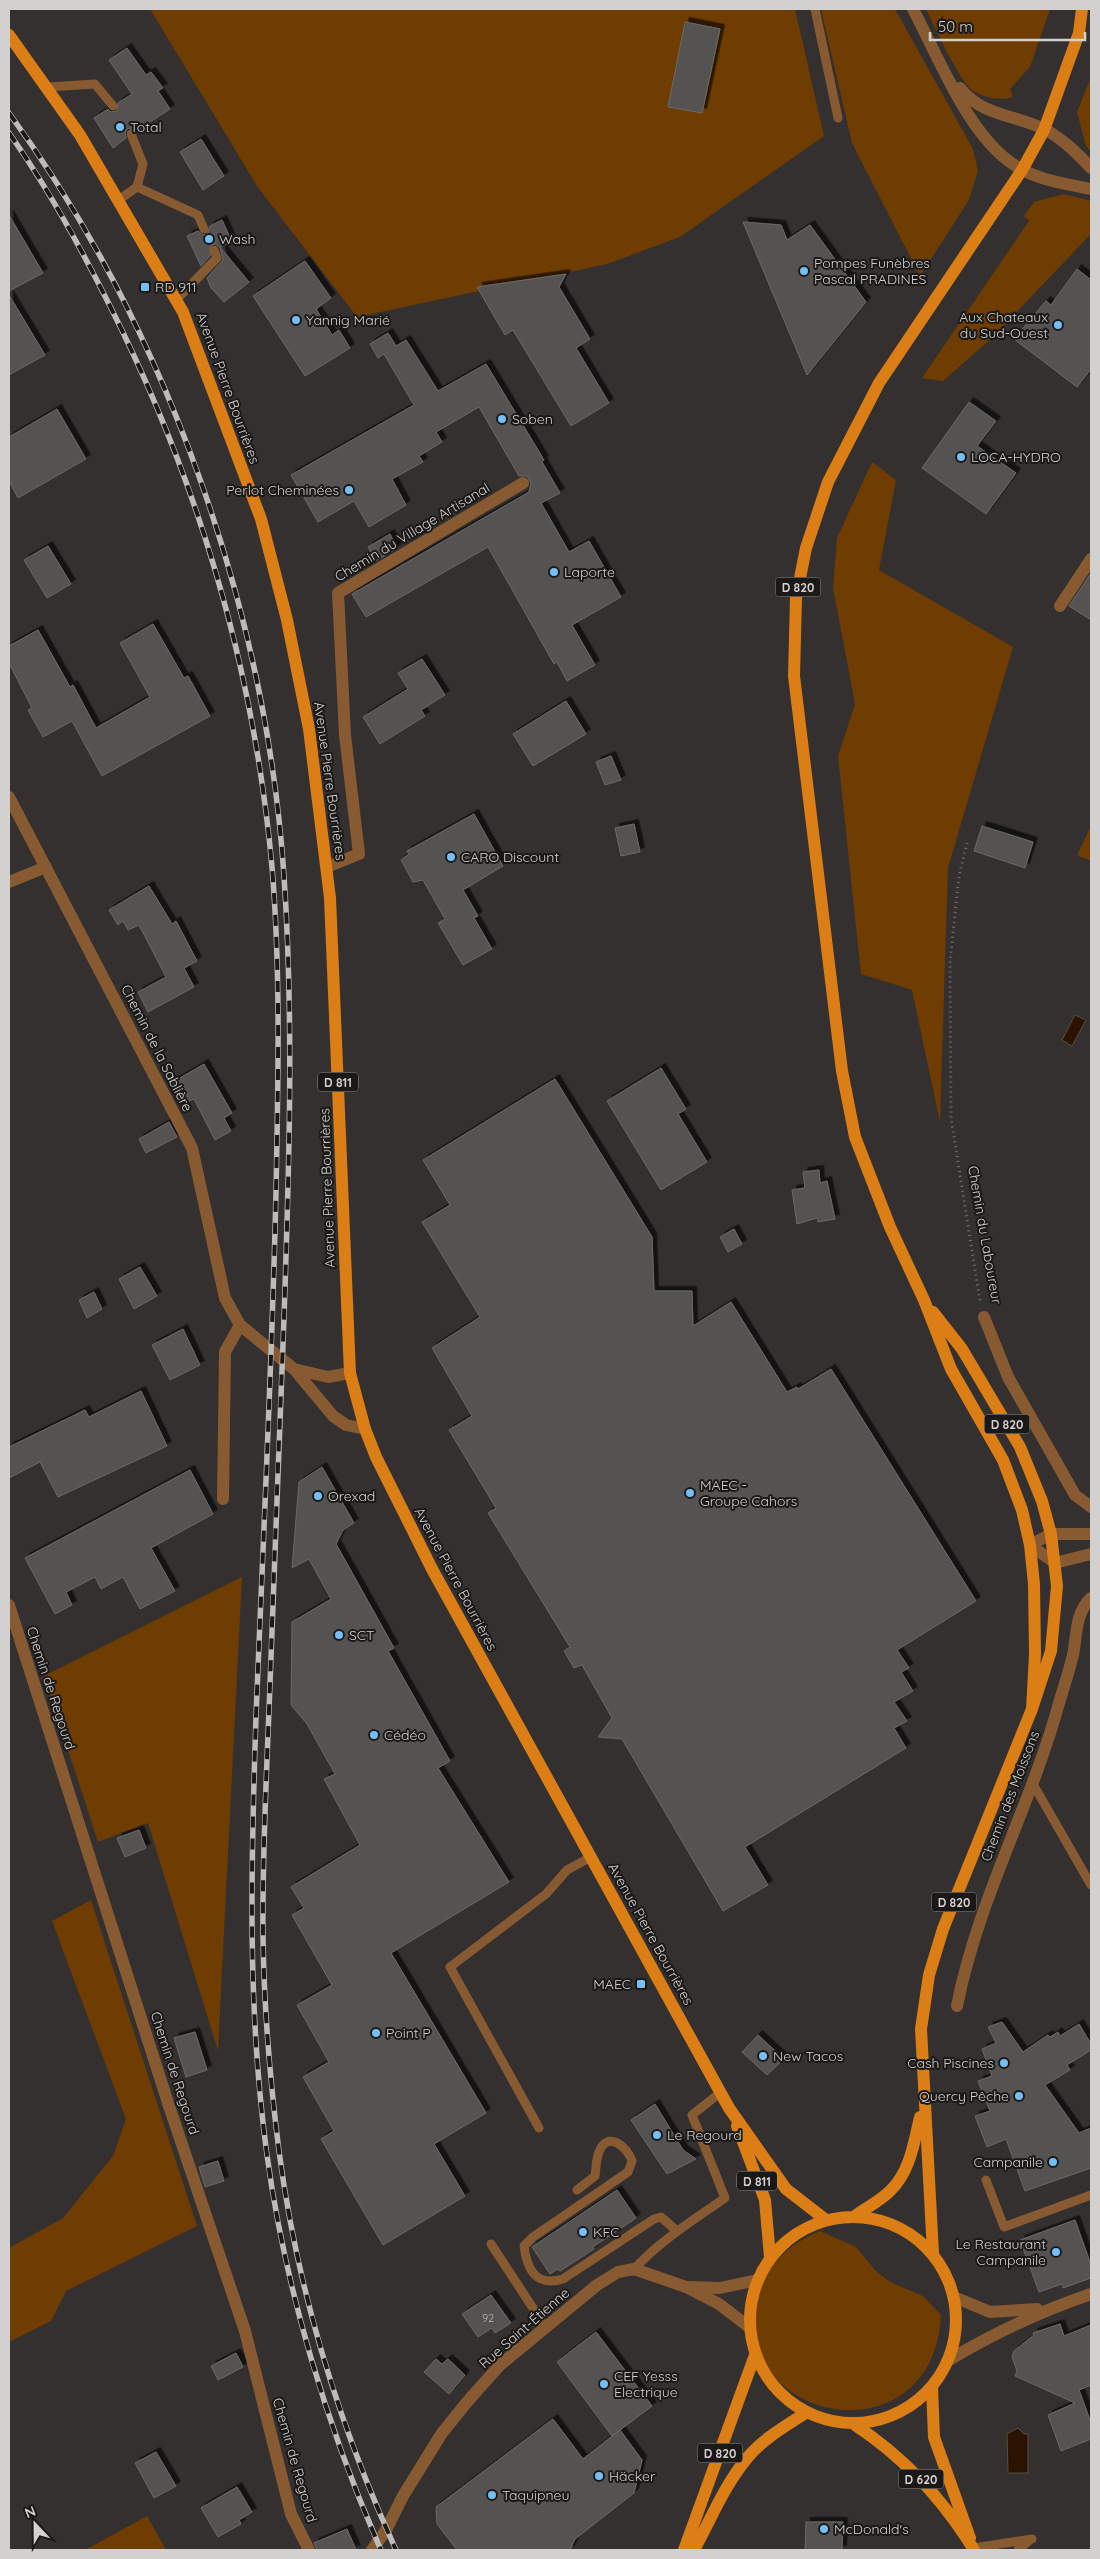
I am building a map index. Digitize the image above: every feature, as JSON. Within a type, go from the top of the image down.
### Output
[{"type":"main road","name":"D 820","points":[[1032,1709],[1035,1654],[1034,1584],[1030,1545],[1022,1510],[1003,1460],[951,1369],[924,1300],[890,1227],[855,1137],[842,1071],[794,676],[796,598],[806,548],[828,482],[879,383],[1022,170],[1044,130],[1076,42],[1082,9]]},
{"type":"main road","name":"Avenue Pierre Bourrières","points":[[9,35],[48,87],[120,199],[177,299],[266,538],[288,620],[309,729],[331,908],[350,1373],[364,1429],[432,1570],[730,2108],[786,2189],[826,2220]]},
{"type":"main road","name":"D 820","points":[[924,1300],[962,1349],[1020,1447],[1042,1501],[1051,1534],[1058,1586],[1051,1651],[1032,1709],[943,1929],[928,1975],[921,2029],[923,2105],[933,2253]]},
{"type":"main road","name":"D 820","points":[[855,2216],[890,2191],[904,2171],[909,2161],[923,2105]]},
{"type":"main road","name":"Avenue Pierre Bourrières","points":[[730,2108],[765,2200],[770,2257]]},
{"type":"main road","points":[[855,2216],[884,2221],[911,2234],[933,2253],[946,2274],[954,2297],[956,2329],[949,2360],[932,2387],[912,2405],[887,2417],[855,2425],[833,2421],[807,2412],[785,2398],[767,2378],[755,2355],[749,2327],[750,2303],[757,2280],[770,2257],[795,2234],[826,2220],[855,2216]]},
{"type":"main road","name":"D 820","points":[[684,2550],[755,2355]]},
{"type":"main road","name":"D 620","points":[[932,2387],[934,2437],[956,2494],[973,2549]]},
{"type":"main road","name":"D 820","points":[[694,2550],[731,2480],[749,2456],[771,2435],[807,2412]]},
{"type":"main road","name":"D 620","points":[[855,2425],[900,2458],[925,2482],[973,2549]]},
{"type":"street","points":[[913,9],[966,113],[1000,156],[1022,170],[1056,182],[1091,189]]},
{"type":"street","points":[[943,66],[969,100],[988,111],[1044,130],[1072,148],[1091,168]]},
{"type":"street","name":"Chemin du Village Artisanal","points":[[327,867],[359,854],[345,735],[338,593],[523,483]]},
{"type":"street","points":[[1060,606],[1091,559]]},
{"type":"street","name":"Chemin de la Sablière","points":[[9,798],[192,1148],[225,1298],[240,1325],[294,1369],[333,1416],[346,1425],[364,1429]]},
{"type":"street","points":[[9,882],[46,867]]},
{"type":"street","name":"Chemin du Laboureur","points":[[984,1317],[1008,1377],[1075,1495],[1091,1507]]},
{"type":"street","points":[[223,1499],[225,1352],[240,1325]]},
{"type":"street","name":"Chemin de la Sablière","points":[[294,1369],[328,1377],[350,1373]]},
{"type":"street","points":[[1091,1534],[1051,1534],[1030,1545],[1055,1563],[1091,1554]]},
{"type":"street","name":"Chemin des Moissons","points":[[958,2006],[975,1936],[1003,1855],[1033,1784],[1071,1662],[1078,1620],[1085,1604],[1091,1598]]},
{"type":"street","name":"Chemin de Regourd","points":[[9,1605],[170,2106],[245,2331],[291,2514],[309,2550]]},
{"type":"street","points":[[634,2269],[686,2287],[718,2304],[749,2327]]},
{"type":"street","name":"Rue Saint-Étienne","points":[[372,2550],[386,2530],[403,2496],[432,2449],[467,2402],[500,2365],[597,2285],[618,2272],[634,2269]]},
{"type":"street","points":[[686,2287],[720,2288],[757,2280]]},
{"type":"street","points":[[949,2360],[990,2335],[1054,2306],[1091,2294]]},
{"type":"street","points":[[954,2297],[990,2312],[1023,2312],[1054,2306]]},
{"type":"lane","points":[[815,9],[838,118]]},
{"type":"lane","points":[[48,87],[95,84],[114,106]]},
{"type":"lane","points":[[120,199],[137,187],[143,164],[132,134]]},
{"type":"lane","points":[[137,187],[198,215],[204,229]]},
{"type":"lane","points":[[177,299],[217,258],[214,250]]},
{"type":"lane","points":[[1033,1784],[1091,1886]]},
{"type":"lane","points":[[539,2128],[450,1966],[546,1894],[566,1870],[591,1857]]},
{"type":"lane","points":[[634,2269],[647,2255],[677,2231],[725,2198],[692,2115],[721,2092]]},
{"type":"lane","points":[[577,2190],[596,2176],[599,2152],[604,2145],[620,2142],[625,2146],[632,2161],[628,2172],[533,2237],[524,2246],[526,2259],[531,2271],[540,2279],[552,2282],[563,2279],[654,2218],[661,2217],[677,2231]]},
{"type":"lane","points":[[986,2180],[1004,2227],[1091,2196]]},
{"type":"lane","points":[[491,2244],[546,2328]]},
{"type":"lane","points":[[973,2549],[1032,2538],[1018,2550]]},
{"type":"path","name":"Chemin du Laboureur","points":[[967,843],[959,876],[950,961],[951,1118],[974,1275],[984,1317]]},
{"type":"shaded area","points":[[150,9],[795,9],[824,136],[680,237],[607,264],[357,317],[257,186]]},
{"type":"shaded area","points":[[821,9],[895,9],[973,149],[978,171],[969,200],[920,276],[852,143]]},
{"type":"shaded area","points":[[926,9],[1050,9],[1030,67],[1010,89],[1013,97],[1004,99],[982,95],[972,90],[966,84],[947,52]]},
{"type":"shaded area","points":[[1091,77],[1091,152],[1086,146],[1077,112]]},
{"type":"shaded area","points":[[1064,194],[1091,201],[1091,234],[992,338],[943,381],[922,378],[1029,221],[1024,216],[1034,202]]},
{"type":"shaded area","points":[[872,462],[896,480],[879,570],[1013,647],[948,868],[940,1122],[912,990],[861,974],[838,756],[855,704],[833,588],[837,538]]},
{"type":"shaded area","points":[[1091,826],[1091,861],[1077,855]]},
{"type":"shaded area","points":[[1075,1015],[1086,1020],[1072,1046],[1062,1040]]},
{"type":"shaded area","points":[[242,1577],[218,2051],[148,1823],[98,1842],[44,1676]]},
{"type":"shaded area","points":[[91,1900],[197,2226],[66,2291],[51,2321],[9,2342],[9,2248],[63,2218],[113,2156],[126,2119],[52,1921]]},
{"type":"shaded area","points":[[820,2231],[856,2247],[876,2271],[890,2282],[923,2296],[941,2315],[930,2361],[905,2392],[872,2408],[836,2409],[801,2398],[773,2375],[757,2341],[758,2298],[767,2275],[780,2257],[789,2249],[798,2242]]},
{"type":"shaded area","points":[[1018,2428],[1024,2434],[1028,2434],[1028,2473],[1008,2473],[1007,2434]]},
{"type":"shaded area","points":[[147,2516],[166,2550],[85,2550]]},
{"type":"building","points":[[685,22],[720,29],[702,113],[668,107]]},
{"type":"building","points":[[127,48],[146,75],[151,72],[163,88],[158,91],[170,109],[136,131],[128,128],[125,133],[126,138],[113,148],[94,118],[108,109],[111,112],[117,111],[118,103],[132,94],[109,60]]},
{"type":"building","points":[[201,139],[224,176],[203,190],[180,152]]},
{"type":"building","points":[[9,215],[43,273],[9,291]]},
{"type":"building","name":"Wash","points":[[222,220],[232,242],[220,247],[215,244],[210,246],[210,256],[201,266],[187,236],[198,231],[203,235],[207,234],[210,226]]},
{"type":"building","name":"Pompes Funèbres Pascal PRADINES","points":[[743,222],[781,225],[787,240],[810,225],[866,302],[807,375]]},
{"type":"building","points":[[220,247],[249,282],[224,302],[211,288],[207,278],[223,260]]},
{"type":"building","name":"Yannig Marié","points":[[305,261],[331,298],[316,309],[332,335],[339,330],[350,348],[305,376],[253,296]]},
{"type":"building","name":"Aux Chateaux du Sud-Ouest","points":[[1077,269],[1091,280],[1091,369],[1077,387],[1014,339],[1046,301],[1051,305]]},
{"type":"building","points":[[566,274],[559,287],[590,339],[576,348],[609,403],[571,426],[513,330],[505,335],[477,287]]},
{"type":"building","points":[[9,295],[45,355],[9,375]]},
{"type":"building","points":[[388,333],[396,346],[406,340],[438,391],[486,364],[544,460],[542,462],[560,493],[541,503],[569,552],[589,541],[621,597],[572,625],[595,665],[567,681],[557,662],[554,664],[488,547],[366,617],[352,594],[529,492],[531,483],[527,476],[519,476],[479,407],[436,432],[442,442],[419,456],[423,462],[392,479],[406,505],[369,527],[354,501],[318,522],[291,475],[414,405],[384,354],[378,358],[370,344]]},
{"type":"building","name":"LOCA-HYDRO","points":[[969,402],[996,421],[977,446],[1016,473],[986,514],[922,468]]},
{"type":"building","points":[[57,409],[86,459],[18,498],[9,481],[9,437]]},
{"type":"building","points":[[390,534],[397,548],[376,561],[368,547]]},
{"type":"building","points":[[48,546],[71,584],[47,598],[24,560]]},
{"type":"building","points":[[1091,573],[1091,620],[1069,606]]},
{"type":"building","points":[[153,624],[184,678],[188,676],[210,716],[102,776],[72,721],[43,737],[28,710],[32,708],[9,663],[9,646],[38,630],[70,687],[73,685],[96,728],[150,697],[120,643]]},
{"type":"building","points":[[422,659],[445,695],[421,710],[425,716],[380,744],[363,717],[408,689],[398,673]]},
{"type":"building","points":[[566,701],[586,734],[533,766],[513,734]]},
{"type":"building","points":[[611,756],[621,780],[605,785],[596,762]]},
{"type":"building","name":"CARO Discount","points":[[474,814],[503,866],[463,890],[478,916],[474,918],[492,949],[463,965],[438,923],[445,919],[423,880],[413,882],[401,860],[409,854],[407,851]]},
{"type":"building","points":[[634,824],[640,852],[621,856],[615,828]]},
{"type":"building","points":[[982,826],[1033,842],[1025,868],[974,851]]},
{"type":"building","points":[[149,886],[172,924],[176,921],[197,961],[184,968],[194,987],[148,1012],[138,992],[166,977],[139,925],[128,930],[123,921],[118,925],[109,910]]},
{"type":"building","points":[[204,1064],[232,1113],[224,1118],[231,1131],[215,1140],[194,1099],[185,1103],[173,1082]]},
{"type":"building","points":[[661,1068],[686,1109],[678,1114],[707,1162],[661,1190],[607,1101]]},
{"type":"building","name":"MAEC - Groupe Cahors","points":[[555,1079],[652,1237],[654,1291],[692,1291],[693,1326],[731,1302],[787,1392],[797,1387],[798,1389],[831,1369],[976,1601],[897,1650],[909,1668],[901,1672],[913,1691],[894,1702],[907,1721],[894,1728],[906,1748],[745,1847],[768,1885],[723,1911],[622,1739],[598,1737],[612,1718],[582,1665],[574,1668],[564,1651],[570,1647],[488,1513],[496,1508],[449,1430],[472,1416],[432,1348],[480,1317],[422,1222],[450,1205],[423,1160]]},
{"type":"building","points":[[169,1122],[177,1137],[146,1153],[139,1139]]},
{"type":"building","points":[[819,1170],[820,1183],[827,1181],[835,1219],[818,1222],[817,1218],[797,1224],[792,1190],[805,1188],[803,1172]]},
{"type":"building","points":[[734,1229],[742,1244],[728,1252],[720,1237]]},
{"type":"building","points":[[140,1267],[157,1296],[134,1309],[119,1279]]},
{"type":"building","points":[[94,1292],[102,1309],[87,1318],[79,1300]]},
{"type":"building","points":[[183,1329],[200,1365],[170,1380],[152,1345]]},
{"type":"building","points":[[141,1391],[167,1446],[58,1497],[40,1462],[9,1478],[9,1447],[85,1410],[89,1417]]},
{"type":"building","name":"Point P","points":[[322,1467],[354,1523],[343,1530],[336,1544],[394,1648],[388,1651],[450,1761],[438,1768],[509,1882],[391,1953],[486,2113],[434,2144],[465,2196],[383,2245],[321,2139],[334,2131],[303,2077],[329,2062],[297,2005],[332,1985],[292,1915],[304,1908],[291,1887],[360,1845],[324,1779],[335,1774],[307,1724],[291,1705],[292,1622],[331,1599],[309,1559],[292,1568],[299,1482]]},
{"type":"building","points":[[190,1470],[213,1514],[151,1548],[175,1591],[140,1609],[123,1577],[101,1589],[95,1577],[66,1592],[72,1605],[55,1614],[25,1558]]},
{"type":"building","points":[[139,1830],[146,1848],[125,1857],[117,1838]]},
{"type":"building","points":[[1002,2022],[1023,2052],[1048,2035],[1050,2037],[1058,2032],[1060,2036],[1079,2024],[1091,2044],[1091,2050],[1067,2065],[1070,2070],[1045,2085],[1079,2133],[1091,2128],[1091,2168],[1025,2191],[1006,2139],[987,2147],[975,2116],[990,2111],[978,2081],[992,2076],[982,2049],[996,2043],[988,2027]]},
{"type":"building","points":[[195,2032],[207,2070],[186,2077],[174,2038]]},
{"type":"building","name":"New Tacos","points":[[758,2035],[784,2059],[767,2075],[742,2052]]},
{"type":"building","name":"Le Regourd","points":[[655,2104],[683,2150],[696,2159],[667,2174],[631,2120]]},
{"type":"building","points":[[218,2161],[224,2181],[205,2187],[199,2167]]},
{"type":"building","name":"KFC","points":[[617,2190],[636,2218],[593,2247],[594,2249],[560,2271],[558,2269],[550,2274],[532,2247]]},
{"type":"building","name":"Le Restaurant Campanile","points":[[1075,2220],[1091,2265],[1091,2278],[1063,2288],[1062,2284],[1039,2292],[1020,2240]]},
{"type":"building","points":[[491,2295],[511,2323],[495,2333],[492,2328],[478,2337],[462,2314]]},
{"type":"building","points":[[1060,2324],[1064,2336],[1091,2325],[1091,2385],[1079,2390],[1091,2423],[1091,2439],[1061,2451],[1048,2415],[1075,2403],[1015,2376],[1017,2371],[1012,2357],[1014,2351],[1034,2335],[1033,2333]]},
{"type":"building","name":"CEF Yesss Electrique","points":[[596,2332],[652,2406],[612,2436],[557,2362]]},
{"type":"building","points":[[236,2353],[243,2367],[218,2380],[211,2366]]},
{"type":"building","points":[[436,2359],[442,2364],[448,2359],[465,2375],[449,2394],[424,2372]]},
{"type":"building","points":[[553,2419],[583,2459],[620,2430],[642,2460],[634,2493],[575,2539],[570,2550],[457,2550],[437,2524],[436,2507]]},
{"type":"building","points":[[156,2452],[176,2486],[154,2498],[135,2463]]},
{"type":"building","points":[[237,2487],[252,2512],[239,2520],[241,2524],[218,2537],[201,2508]]},
{"type":"building","name":"McDonald's","points":[[806,2522],[843,2522],[842,2550],[805,2550]]},
{"type":"building","points":[[347,2529],[356,2550],[317,2550],[314,2543]]},
{"type":"railway","points":[[9,113],[65,197],[116,286],[160,379],[199,475],[230,574],[256,675],[273,776],[284,876],[287,931],[290,1097],[288,1208],[264,1842],[263,1937],[266,2017],[279,2151],[297,2254],[309,2304],[323,2355],[356,2454],[396,2550]]},
{"type":"railway","points":[[9,133],[50,196],[87,261],[142,373],[170,440],[196,509],[218,579],[252,721],[264,793],[275,908],[278,1070],[272,1323],[253,1827],[252,1936],[256,2046],[267,2155],[275,2205],[297,2306],[326,2406],[361,2503],[381,2550]]},
{"type":"place","name":"Total","points":[[120,127]]},
{"type":"place","name":"Wash","points":[[209,239]]},
{"type":"place","name":"Pompes Funèbres Pascal PRADINES","points":[[804,271]]},
{"type":"place","name":"RD 911","points":[[145,287]]},
{"type":"place","name":"Yannig Marié","points":[[296,320]]},
{"type":"place","name":"Aux Chateaux du Sud-Ouest","points":[[1058,325]]},
{"type":"place","name":"Soben","points":[[502,419]]},
{"type":"place","name":"LOCA-HYDRO","points":[[961,457]]},
{"type":"place","name":"Perlot Cheminées","points":[[349,490]]},
{"type":"place","name":"Laporte","points":[[554,572]]},
{"type":"place","name":"CARO Discount","points":[[451,857]]},
{"type":"place","name":"MAEC - Groupe Cahors","points":[[690,1493]]},
{"type":"place","name":"Orexad","points":[[318,1496]]},
{"type":"place","name":"SCT","points":[[339,1635]]},
{"type":"place","name":"Cédéo","points":[[374,1735]]},
{"type":"place","name":"MAEC","points":[[641,1984]]},
{"type":"place","name":"Point P","points":[[376,2033]]},
{"type":"place","name":"New Tacos","points":[[763,2056]]},
{"type":"place","name":"Cash Piscines","points":[[1004,2063]]},
{"type":"place","name":"Quercy Pêche","points":[[1019,2096]]},
{"type":"place","name":"Le Regourd","points":[[657,2135]]},
{"type":"place","name":"Campanile","points":[[1053,2162]]},
{"type":"place","name":"KFC","points":[[583,2232]]},
{"type":"place","name":"Le Restaurant Campanile","points":[[1056,2252]]},
{"type":"place","name":"CEF Yesss Electrique","points":[[604,2384]]},
{"type":"place","name":"Häcker","points":[[599,2476]]},
{"type":"place","name":"Taquipneu","points":[[492,2495]]},
{"type":"place","name":"McDonald's","points":[[824,2529]]}]
